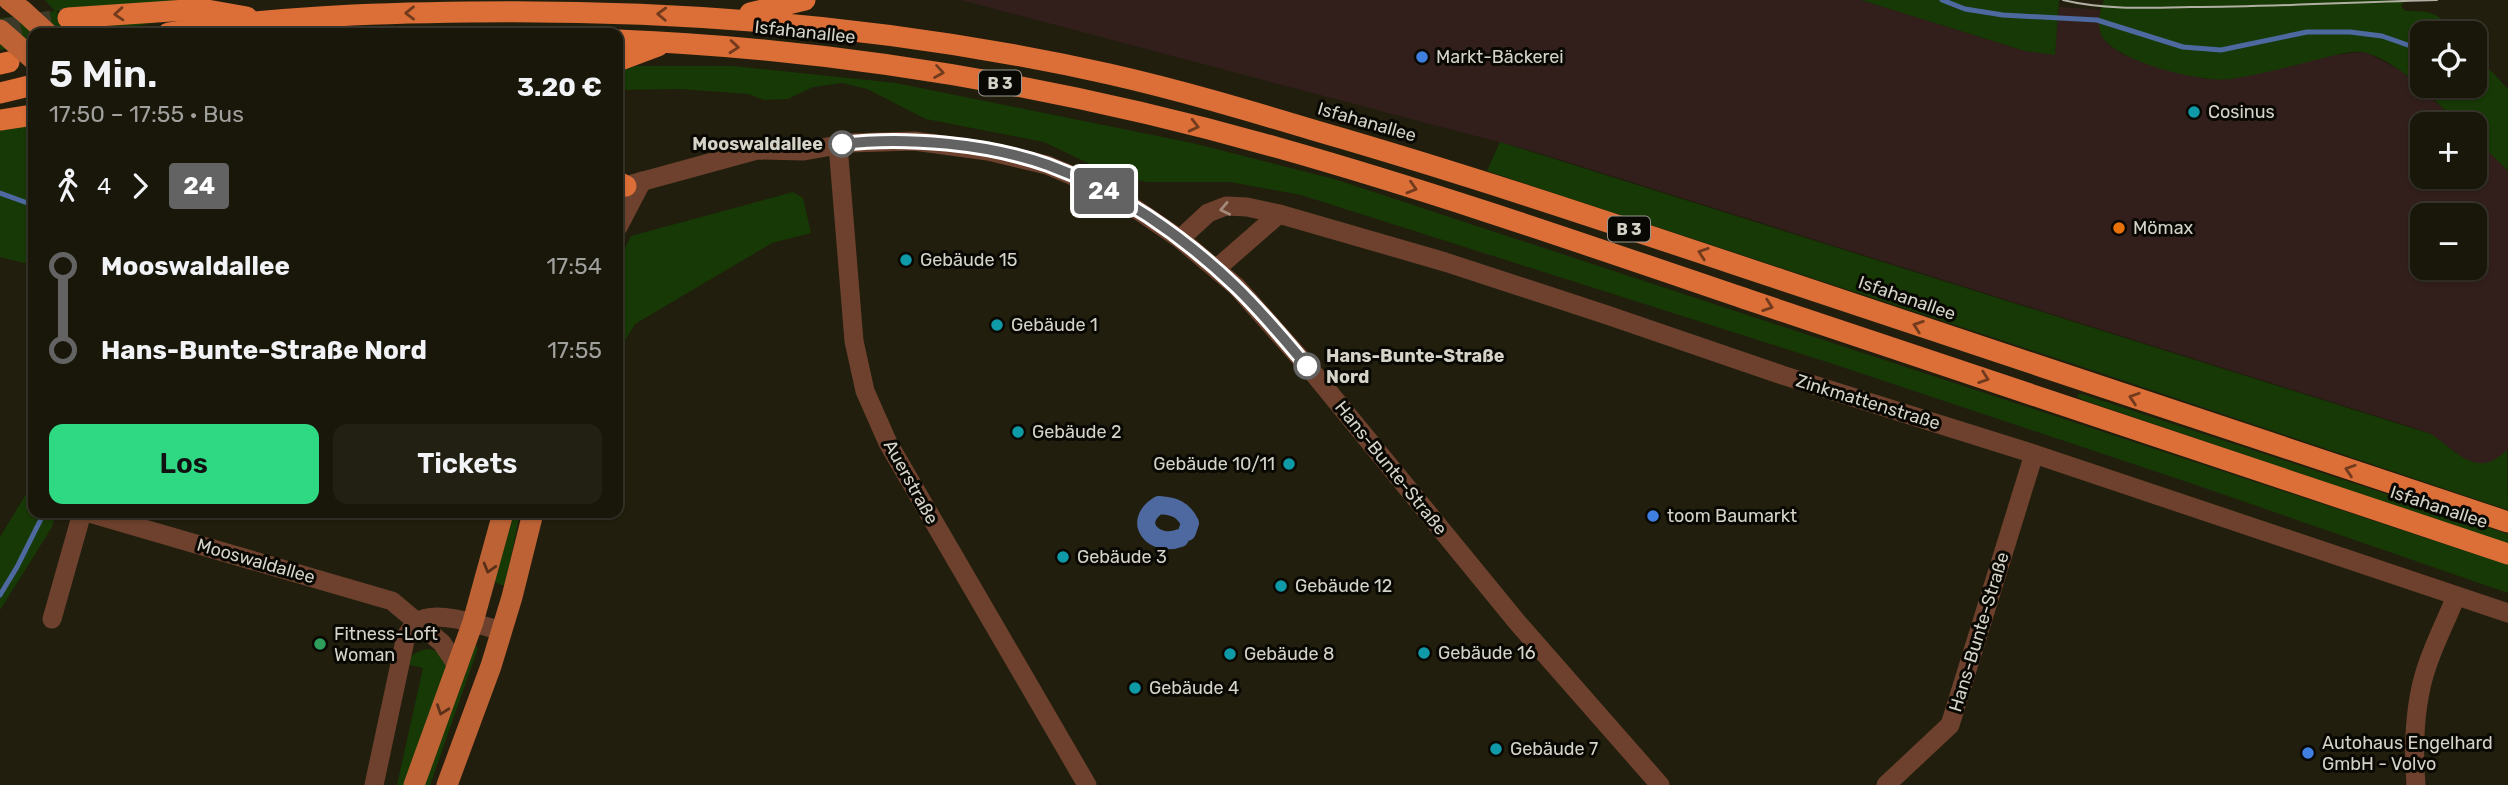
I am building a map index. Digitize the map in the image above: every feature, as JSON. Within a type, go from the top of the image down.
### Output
[{"type":"highway","points":[[730,18],[805,0]]},
{"type":"highway","points":[[68,19],[201,9],[270,21]]},
{"type":"highway","name":"Isfahanallee","points":[[210,28],[270,21],[404,13],[512,11],[730,18],[824,26],[1012,54],[1115,76],[1229,105],[1491,182],[2508,522]]},
{"type":"highway","name":"Isfahanallee","points":[[623,40],[789,52],[958,75],[1115,107],[1275,147],[1485,211],[2508,554]]},
{"type":"highway","points":[[623,59],[666,43]]},
{"type":"highway","points":[[0,93],[28,86]]},
{"type":"highway","points":[[0,120],[28,116]]},
{"type":"main road","points":[[9,0],[41,28]]},
{"type":"main road","points":[[0,30],[28,55]]},
{"type":"main road","points":[[414,785],[473,622],[502,518]]},
{"type":"main road","points":[[447,785],[501,631],[532,518]]},
{"type":"street","name":"Hans-Bunte-Straße","points":[[623,202],[626,184],[757,150],[804,151],[838,145],[914,141],[988,151],[1047,165],[1085,181],[1133,207],[1180,239],[1237,288],[1310,369],[1517,622],[1660,785]]},
{"type":"street","name":"Auerstraße","points":[[838,145],[854,341],[864,391],[888,443],[1087,785]]},
{"type":"street","name":"Zinkmattenstraße","points":[[1180,239],[1208,214],[1226,206],[1247,207],[1279,214],[1445,262],[1782,375],[2034,454],[2508,614]]},
{"type":"street","points":[[1216,269],[1279,214]]},
{"type":"street","name":"Hans-Bunte-Straße","points":[[1886,785],[1950,725],[2034,454]]},
{"type":"street","points":[[52,619],[81,518]]},
{"type":"street","name":"Mooswaldallee","points":[[106,518],[392,601],[442,643],[458,667]]},
{"type":"street","points":[[2416,785],[2414,742],[2426,667],[2456,596]]},
{"type":"street","points":[[374,785],[406,636],[418,621],[433,618],[473,622],[501,631]]},
{"type":"shaded area","points":[[961,0],[1861,0],[2025,51],[2055,54],[2059,7],[2101,10],[2101,35],[2122,54],[2206,79],[2229,79],[2335,55],[2365,52],[2400,70],[2410,79],[2410,98],[2431,98],[2447,112],[2410,112],[2410,189],[2487,189],[2487,150],[2508,171],[2508,451],[2493,462],[2481,465],[2467,461],[2431,434],[1536,152]]},
{"type":"green space","points":[[45,0],[197,0],[56,11],[69,25],[160,22],[125,28],[28,28],[28,45],[0,50],[0,18],[55,11]]},
{"type":"green space","points":[[1861,0],[2059,0],[2055,55],[2025,51]]},
{"type":"green space","points":[[2104,0],[2405,0],[2401,6],[2405,11],[2434,14],[2443,21],[2410,21],[2410,78],[2380,58],[2367,53],[2349,52],[2264,73],[2217,79],[2161,69],[2124,54],[2102,36],[2099,28]]},
{"type":"green space","points":[[733,66],[896,83],[1192,143],[1334,179],[2508,565],[2508,593],[1827,362],[1301,195],[1230,182],[1146,182],[1098,168],[1044,142],[926,119],[867,89],[842,83],[813,87],[788,99],[764,100],[748,94],[680,89],[623,90],[623,68]]},
{"type":"green space","points":[[2487,67],[2508,89],[2508,171],[2487,150],[2487,112],[2447,112],[2432,98],[2487,98]]},
{"type":"green space","points":[[28,126],[28,264],[0,257],[0,129]]},
{"type":"green space","points":[[1500,142],[2431,434],[2459,455],[2477,463],[2496,459],[2507,450],[2508,510],[1487,171]]},
{"type":"green space","points":[[793,192],[803,198],[811,233],[772,243],[635,324],[623,344],[623,252],[631,236]]},
{"type":"green space","points":[[2079,393],[2508,534],[2508,544],[2083,400],[2077,397]]},
{"type":"green space","points":[[28,491],[28,518],[55,518],[52,527],[0,610],[0,537]]},
{"type":"green space","points":[[512,518],[519,518],[505,586],[494,582]]},
{"type":"green space","points":[[475,645],[478,648],[430,785],[424,785]]},
{"type":"green space","points":[[427,649],[437,651],[447,666],[404,785],[397,785],[423,668],[406,664],[414,654]]},
{"type":"waterway","points":[[1942,0],[1965,9],[2003,15],[2097,20],[2183,47],[2221,50],[2307,32],[2350,32],[2382,36],[2410,46]]},
{"type":"waterway","points":[[0,193],[28,203]]},
{"type":"waterway","points":[[1180,538],[1162,539],[1149,532],[1146,526],[1151,512],[1159,505],[1178,509],[1190,523],[1187,532]]},
{"type":"waterway","points":[[0,595],[42,518]]},
{"type":"tunnel","points":[[0,30],[68,18]]},
{"type":"tram line","points":[[2063,0],[2110,7],[2142,8],[2437,0]]},
{"type":"bus line","name":"24","points":[[842,144],[914,141],[955,145],[1047,165],[1085,181],[1133,207],[1180,239],[1237,288],[1307,366]]},
{"type":"place","name":"Markt-Bäckerei","points":[[1422,57]]},
{"type":"place","name":"Cosinus","points":[[2194,112]]},
{"type":"place","name":"Mooswaldallee","points":[[842,144]]},
{"type":"place","name":"Mömax","points":[[2119,228]]},
{"type":"place","name":"Gebäude 15","points":[[906,260]]},
{"type":"place","name":"Gebäude 1","points":[[997,325]]},
{"type":"place","name":"Hans-Bunte-Straße Nord","points":[[1307,366]]},
{"type":"place","name":"Gebäude 2","points":[[1018,432]]},
{"type":"place","name":"Gebäude 10/11","points":[[1289,464]]},
{"type":"place","name":"toom Baumarkt","points":[[1653,516]]},
{"type":"place","name":"Gebäude 3","points":[[1063,557]]},
{"type":"place","name":"Gebäude 12","points":[[1281,586]]},
{"type":"place","name":"Fitness-Loft Woman","points":[[320,644]]},
{"type":"place","name":"Gebäude 16","points":[[1424,653]]},
{"type":"place","name":"Gebäude 8","points":[[1230,654]]},
{"type":"place","name":"Gebäude 4","points":[[1135,688]]},
{"type":"place","name":"Gebäude 7","points":[[1496,749]]},
{"type":"place","name":"Autohaus Engelhard GmbH - Volvo","points":[[2308,753]]}]
